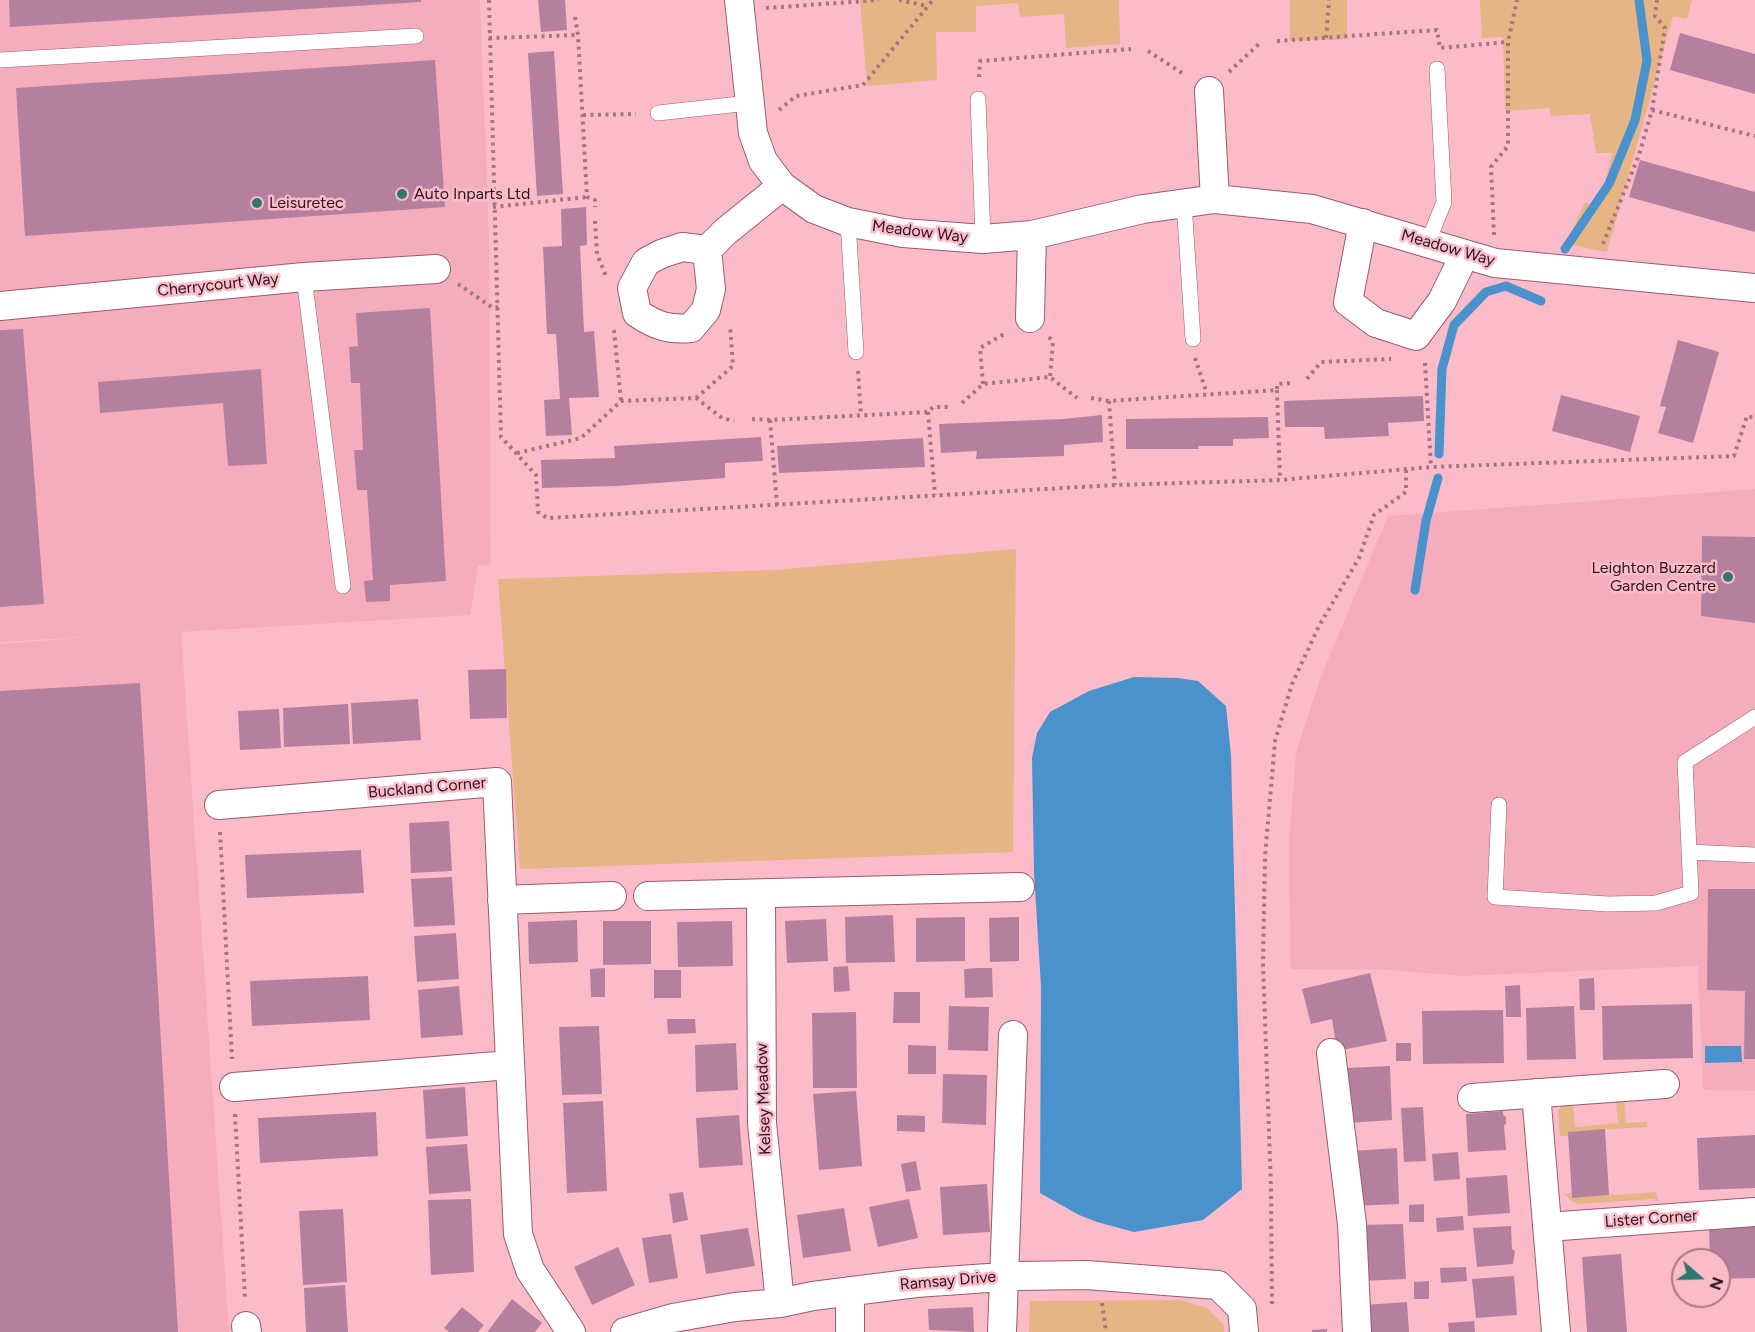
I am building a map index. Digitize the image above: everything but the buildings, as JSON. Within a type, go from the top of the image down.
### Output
[{"type":"street","name":"Meadow Way","points":[[740,5],[753,133],[763,161],[782,186],[814,209],[848,222],[903,233],[983,239],[1032,235],[1143,209],[1215,199],[1312,208],[1495,263],[1755,288]]},
{"type":"street","points":[[1209,91],[1215,199]]},
{"type":"street","points":[[707,250],[725,232],[782,186]]},
{"type":"street","points":[[1363,223],[1348,302],[1376,323],[1416,336],[1442,301],[1465,254]]},
{"type":"street","points":[[1030,318],[1032,235]]},
{"type":"street","name":"Cherrycourt Way","points":[[0,306],[304,277],[436,269]]},
{"type":"street","name":"Buckland Corner","points":[[219,805],[497,782],[518,1234],[530,1270],[571,1332]]},
{"type":"street","points":[[648,896],[1020,887]]},
{"type":"street","name":"Kelsey Meadow","points":[[761,894],[762,1123],[780,1303]]},
{"type":"street","points":[[502,900],[612,896]]},
{"type":"street","points":[[1002,1332],[1013,1035]]},
{"type":"street","points":[[1331,1053],[1352,1224],[1357,1332]]},
{"type":"street","points":[[234,1087],[510,1065]]},
{"type":"street","points":[[1472,1098],[1665,1084]]},
{"type":"street","points":[[1536,1093],[1556,1332]]},
{"type":"street","name":"Lister Corner","points":[[1547,1227],[1755,1212]]},
{"type":"street","name":"Ramsay Drive","points":[[625,1332],[673,1318],[850,1291],[1005,1276],[1086,1275],[1218,1285],[1242,1309],[1244,1332]]},
{"type":"street","points":[[850,1291],[850,1332]]},
{"type":"lane","points":[[0,60],[416,36]]},
{"type":"lane","points":[[1428,242],[1444,202],[1437,69]]},
{"type":"lane","points":[[978,99],[983,239]]},
{"type":"lane","points":[[658,113],[749,103]]},
{"type":"lane","points":[[1184,203],[1193,339]]},
{"type":"lane","points":[[848,222],[856,352]]},
{"type":"lane","points":[[304,277],[343,586]]},
{"type":"lane","points":[[1499,805],[1495,897],[1608,904],[1656,903],[1691,893],[1685,762],[1755,717]]},
{"type":"lane","points":[[1689,852],[1755,855]]},
{"type":"path","points":[[489,0],[501,436],[536,475],[538,512],[547,518],[1115,485],[1280,480],[1406,468],[1734,456],[1747,416],[1755,418]]},
{"type":"path","points":[[740,5],[879,0]]},
{"type":"path","points":[[899,0],[927,6]]},
{"type":"path","points":[[753,133],[796,96],[863,85],[933,0]]},
{"type":"path","points":[[1326,38],[1329,0]]},
{"type":"path","points":[[1495,263],[1491,167],[1508,146],[1508,42],[1517,0]]},
{"type":"path","points":[[1591,272],[1639,156],[1652,110],[1665,28],[1655,16],[1657,0]]},
{"type":"path","points":[[575,17],[578,34],[587,197]]},
{"type":"path","points":[[1277,41],[1437,30],[1440,48],[1508,42]]},
{"type":"path","points":[[489,38],[578,34]]},
{"type":"path","points":[[978,99],[980,62],[1131,49]]},
{"type":"path","points":[[1652,110],[1755,136]]},
{"type":"path","points":[[583,115],[658,113]]},
{"type":"path","points":[[493,207],[587,197],[595,200],[595,207]]},
{"type":"path","points":[[436,269],[493,308],[498,307]]},
{"type":"path","points":[[1193,339],[1195,358],[1207,394]]},
{"type":"path","points":[[856,352],[861,416]]},
{"type":"path","points":[[1424,358],[1431,467]]},
{"type":"path","points":[[1307,378],[1321,362],[1401,359]]},
{"type":"path","points":[[962,403],[983,384],[1050,377],[1077,398]]},
{"type":"path","points":[[1280,480],[1277,384],[1292,383]]},
{"type":"path","points":[[1091,398],[1108,400],[1277,390]]},
{"type":"path","points":[[516,454],[581,438],[621,401],[696,398],[722,418],[734,421]]},
{"type":"path","points":[[1108,400],[1115,485]]},
{"type":"path","points":[[752,419],[928,412],[933,407],[949,407]]},
{"type":"path","points":[[928,412],[935,495]]},
{"type":"path","points":[[770,420],[777,505]]},
{"type":"path","points":[[1273,1310],[1270,1288],[1271,1177],[1263,963],[1265,857],[1275,741],[1292,684],[1319,626],[1359,558],[1374,515],[1406,492],[1406,468]]},
{"type":"shaded area","points":[[0,0],[480,0],[489,239],[491,564],[478,566],[470,615],[181,632],[229,1332],[0,1332],[0,644],[102,636],[0,642]]},
{"type":"shaded area","points":[[860,0],[1119,0],[1120,44],[1066,48],[1064,14],[1020,17],[1018,3],[976,6],[976,32],[936,32],[937,80],[867,86]]},
{"type":"shaded area","points":[[1290,0],[1347,0],[1347,39],[1290,41]]},
{"type":"shaded area","points":[[1480,0],[1692,0],[1687,19],[1673,16],[1607,252],[1566,244],[1585,202],[1599,207],[1612,153],[1596,153],[1590,114],[1551,116],[1549,108],[1505,111],[1503,37],[1482,38]]},
{"type":"shaded area","name":"Leighton Buzzard Garden Centre","points":[[1755,489],[1755,1091],[1703,1090],[1698,966],[1463,976],[1389,970],[1291,969],[1289,844],[1296,752],[1320,679],[1388,516]]},
{"type":"shaded area","points":[[1016,549],[1013,852],[520,869],[498,579],[775,570]]},
{"type":"shaded area","points":[[1624,1101],[1626,1123],[1647,1122],[1647,1127],[1568,1132],[1568,1136],[1560,1136],[1558,1111],[1562,1105],[1573,1105],[1575,1127],[1618,1123],[1616,1102]]},
{"type":"shaded area","points":[[1656,1192],[1658,1201],[1654,1199],[1578,1204],[1565,1194],[1571,1193],[1572,1198]]},
{"type":"shaded area","points":[[1180,1300],[1207,1308],[1224,1325],[1224,1332],[1029,1332],[1030,1301]]},
{"type":"water","points":[[1134,677],[1198,681],[1226,706],[1231,755],[1242,1189],[1203,1220],[1134,1232],[1079,1215],[1040,1193],[1041,987],[1034,872],[1032,758],[1037,733],[1050,712],[1089,691]]},
{"type":"water","points":[[1705,1046],[1741,1046],[1742,1062],[1705,1063]]},
{"type":"waterway","points":[[1565,249],[1609,184],[1635,120],[1647,61],[1639,0]]},
{"type":"waterway","points":[[1439,454],[1442,369],[1454,325],[1486,292],[1506,286],[1541,301]]},
{"type":"waterway","points":[[1415,590],[1426,521],[1438,478]]},
{"type":"place","name":"Auto Inparts Ltd","points":[[402,194]]},
{"type":"place","name":"Leisuretec","points":[[257,203]]},
{"type":"place","name":"Leighton Buzzard Garden Centre","points":[[1728,577]]}]
